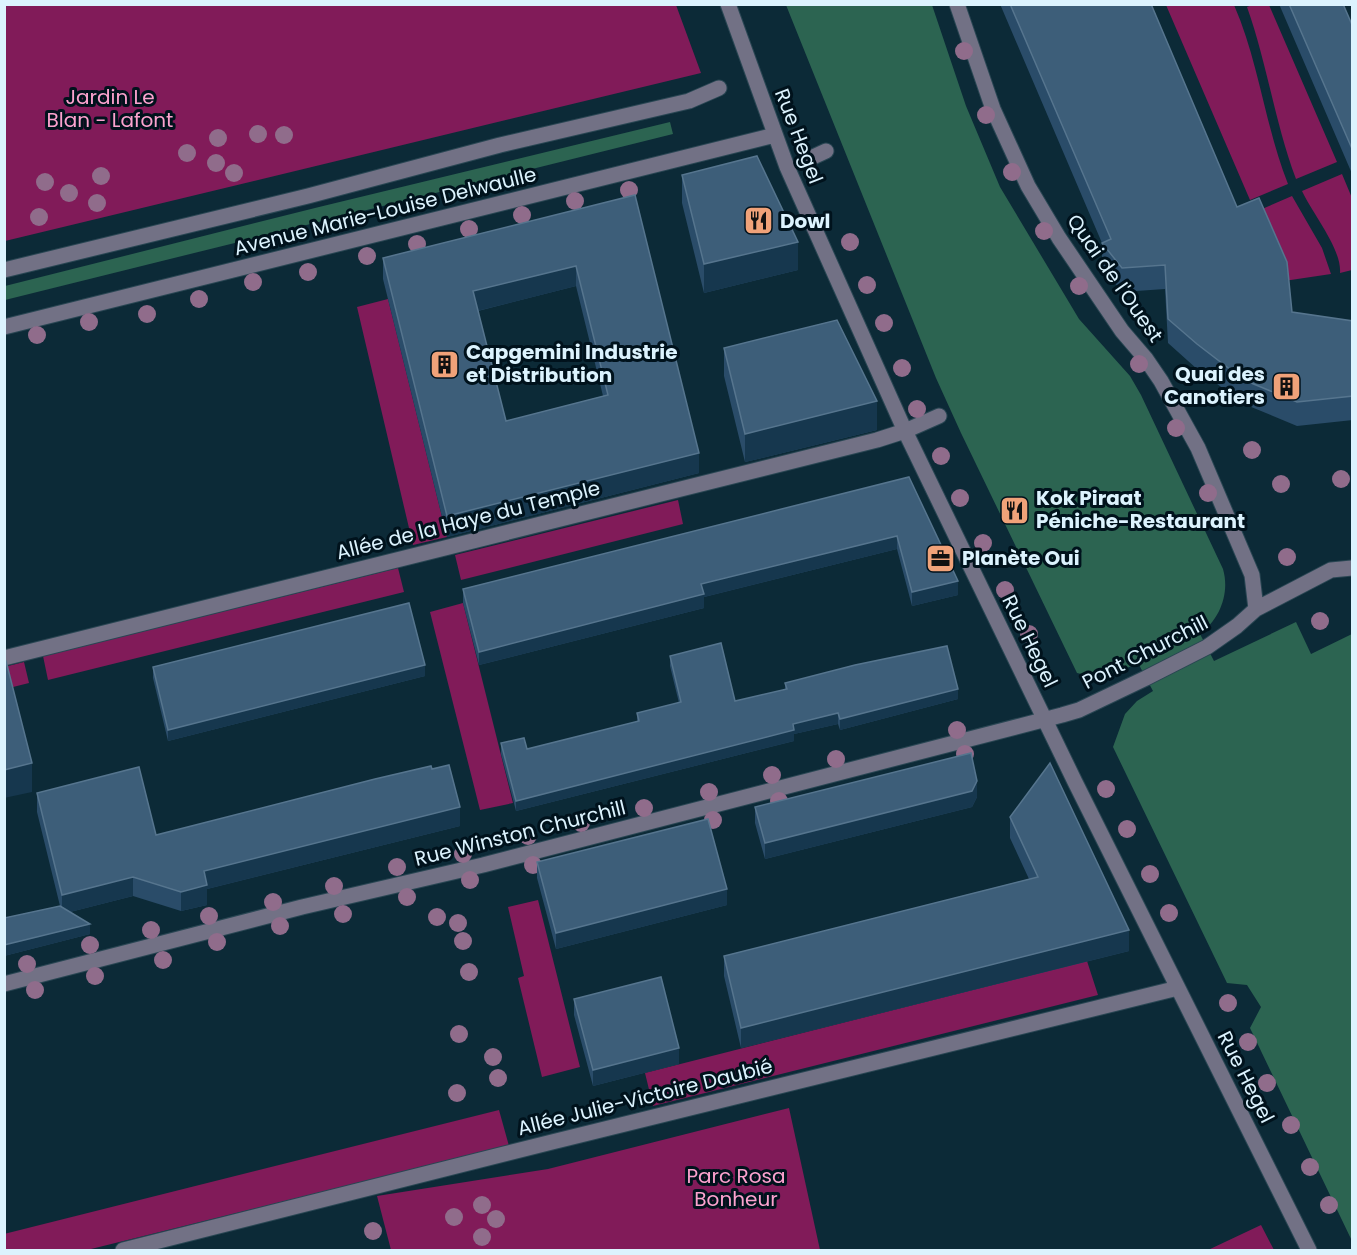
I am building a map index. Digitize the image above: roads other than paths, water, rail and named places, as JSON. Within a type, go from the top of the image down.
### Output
[{"type":"street","name":"Rue Hegel","points":[[728,4],[787,167],[905,431],[1045,720],[1309,1251]]},
{"type":"street","name":"Quai de l'Ouest","points":[[957,4],[993,109],[1028,186],[1059,238],[1122,331],[1161,381],[1198,448],[1252,575],[1256,609]]},
{"type":"street","name":"Avenue Marie-Louise Delwaulle","points":[[4,270],[308,196],[500,145],[689,101],[719,88]]},
{"type":"street","name":"Avenue Marie-Louise Delwaulle","points":[[4,327],[775,135]]},
{"type":"street","name":"Allée de la Haye du Temple","points":[[4,658],[877,440],[939,416]]},
{"type":"street","points":[[1256,609],[1331,570],[1353,568]]},
{"type":"street","name":"Pont Churchill","points":[[1045,720],[1079,710],[1207,647],[1256,609]]},
{"type":"street","name":"Rue Winston Churchill","points":[[4,984],[302,908],[483,865],[1045,720]]},
{"type":"street","name":"Allée Julie-Victoire Daubié","points":[[123,1251],[552,1142],[1178,988]]},
{"type":"place","name":"Dowl","points":[[759,221]]},
{"type":"place","name":"Capgemini Industrie et Distribution","points":[[445,364]]},
{"type":"place","name":"Quai des Canotiers","points":[[1286,386]]},
{"type":"place","name":"Kok Piraat Péniche-Restaurant","points":[[1015,510]]},
{"type":"place","name":"Planète Oui","points":[[941,558]]},
{"type":"park label","name":"Jardin Le Blan - Lafont","points":[[110,108]]},
{"type":"park label","name":"Parc Rosa Bonheur","points":[[736,1188]]}]
